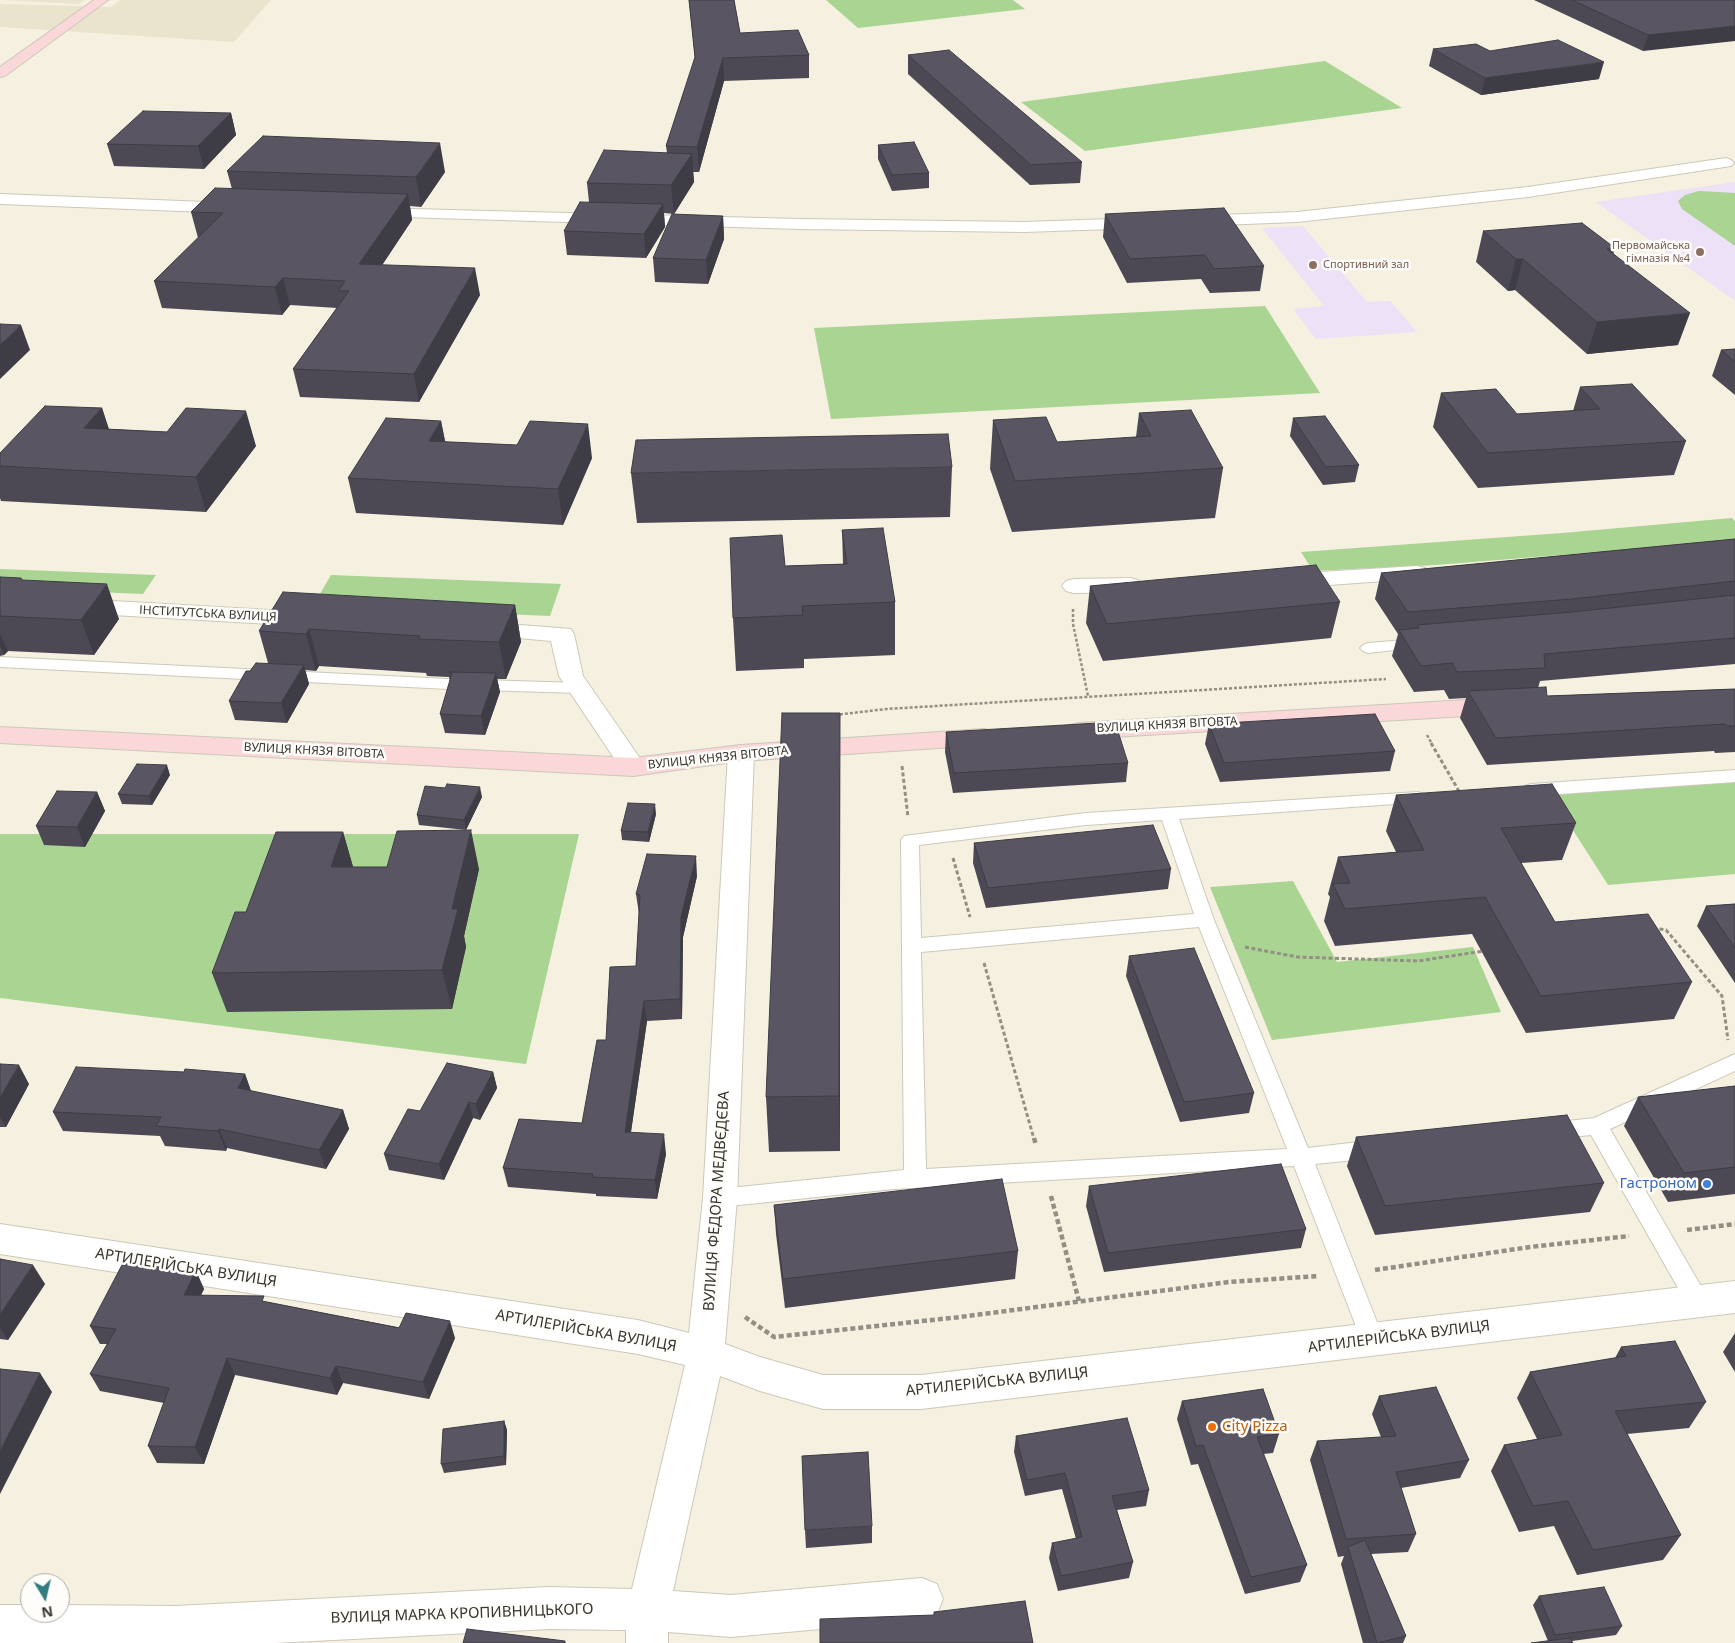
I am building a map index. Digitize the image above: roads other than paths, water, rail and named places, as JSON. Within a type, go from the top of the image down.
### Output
[{"type":"street","points":[[0,73],[102,0]]},
{"type":"street","points":[[1180,222],[1307,216],[1528,192],[1726,163]]},
{"type":"street","points":[[0,199],[248,208]]},
{"type":"street","points":[[358,212],[800,224],[1024,227],[1160,222]]},
{"type":"street","points":[[1267,581],[1325,580],[1434,571]]},
{"type":"street","points":[[1074,586],[1151,584]]},
{"type":"street","name":"ІНСТИТУТСЬКА ВУЛИЦЯ","points":[[58,605],[323,620]]},
{"type":"street","points":[[463,628],[562,634],[571,676],[634,768]]},
{"type":"street","name":"ВУЛИЦЯ КНЯЗЯ ВІТОВТА","points":[[1058,732],[1521,705]]},
{"type":"street","name":"ВУЛИЦЯ КНЯЗЯ ВІТОВТА","points":[[0,735],[634,768],[741,753],[1009,735]]},
{"type":"street","name":"ВУЛИЦЯ ФЕДОРА МЕДВЄДЄВА","points":[[647,1627],[706,1354],[720,1198],[741,753]]},
{"type":"street","name":"АРТИЛЕРІЙСЬКА ВУЛИЦЯ","points":[[0,1239],[638,1337],[706,1354],[760,1374],[822,1392],[921,1392],[1735,1297]]},
{"type":"street","name":"ВУЛИЦЯ МАРКА КРОПИВНИЦЬКОГО","points":[[0,1626],[176,1628],[549,1608],[647,1627],[731,1616],[922,1599]]},
{"type":"lane","points":[[1368,648],[1436,642]]},
{"type":"lane","points":[[0,662],[449,684],[579,688]]},
{"type":"lane","points":[[1510,792],[1735,776]]},
{"type":"lane","points":[[915,1180],[910,840],[1086,819],[1461,795]]},
{"type":"lane","points":[[1169,814],[1213,941],[1301,1157],[1372,1340]]},
{"type":"lane","points":[[912,946],[1205,920]]},
{"type":"lane","points":[[1528,1134],[1597,1126],[1734,1065]]},
{"type":"lane","points":[[1597,1126],[1698,1302]]},
{"type":"lane","points":[[720,1198],[894,1180],[1301,1157],[1390,1148]]},
{"type":"place","name":"Первомайська гімназія №4","points":[[1700,252]]},
{"type":"place","name":"Спортивний зал","points":[[1313,265]]},
{"type":"place","name":"Гастроном","points":[[1707,1184]]},
{"type":"place","name":"City Pizza","points":[[1212,1427]]}]
